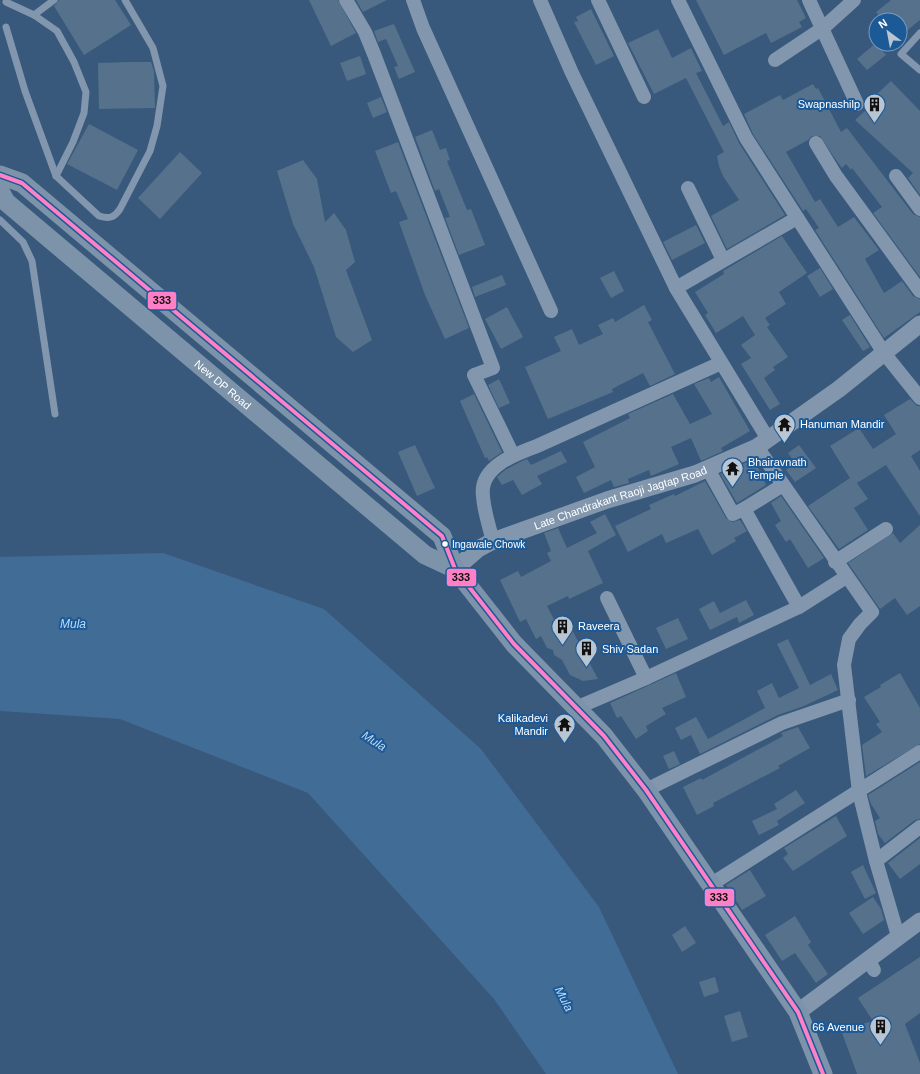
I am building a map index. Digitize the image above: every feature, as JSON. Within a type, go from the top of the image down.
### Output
[{"type":"main road","name":"New DP Road","points":[[0,175],[22,183],[442,536],[455,569],[514,644],[604,736],[646,790],[798,1012],[823,1074]]},
{"type":"main road","name":"New DP Road","points":[[3,196],[425,555],[455,569]]},
{"type":"street","points":[[346,0],[365,32],[374,54],[493,368],[474,375],[513,455]]},
{"type":"street","points":[[413,0],[423,28],[551,311]]},
{"type":"street","points":[[540,0],[572,73],[676,288],[721,363],[783,484],[846,577],[872,612],[860,624],[849,639],[844,665],[859,792],[876,861],[898,936]]},
{"type":"street","points":[[598,0],[644,97]]},
{"type":"street","points":[[678,0],[746,138],[884,353],[920,398]]},
{"type":"street","points":[[809,0],[857,104]]},
{"type":"street","points":[[775,60],[823,28],[854,0]]},
{"type":"street","points":[[816,143],[836,176],[920,291]]},
{"type":"street","points":[[896,176],[920,209]]},
{"type":"street","points":[[688,188],[723,260]]},
{"type":"street","points":[[676,288],[797,218]]},
{"type":"street","name":"Late Chandrakant Raoji Jagtap Road","points":[[455,569],[478,548],[493,541],[607,500],[695,474],[762,443],[839,388],[920,324]]},
{"type":"street","points":[[493,541],[482,494],[487,474],[513,455],[537,446],[721,363]]},
{"type":"street","points":[[708,469],[733,514],[744,509],[783,484]]},
{"type":"street","points":[[744,509],[799,607]]},
{"type":"street","points":[[836,562],[886,529]]},
{"type":"street","points":[[576,708],[646,678],[799,607],[846,577]]},
{"type":"street","points":[[607,598],[646,678]]},
{"type":"street","points":[[646,790],[782,723],[849,700]]},
{"type":"street","points":[[710,885],[920,752]]},
{"type":"street","points":[[876,861],[920,827]]},
{"type":"street","points":[[798,1012],[871,964],[898,936],[920,921]]},
{"type":"lane","points":[[34,15],[54,0]]},
{"type":"lane","points":[[6,27],[25,91],[56,176],[99,216],[108,218],[115,216],[120,209],[150,151],[157,126],[163,86],[153,48],[125,0]]},
{"type":"lane","points":[[6,2],[34,15],[57,31],[74,62],[86,92],[84,113],[73,142],[56,176]]},
{"type":"lane","points":[[920,33],[900,54],[920,70]]},
{"type":"lane","points":[[0,220],[23,242],[32,261],[55,414]]},
{"type":"water","name":"Mula","points":[[163,553],[324,609],[481,749],[599,907],[678,1074],[546,1074],[494,999],[308,793],[120,719],[0,711],[0,557]]},
{"type":"building","points":[[59,0],[115,0],[131,25],[84,55],[54,6]]},
{"type":"building","points":[[309,0],[338,0],[356,33],[331,46]]},
{"type":"building","points":[[356,0],[387,0],[363,12]]},
{"type":"building","points":[[696,0],[797,0],[806,18],[799,22],[802,27],[771,43],[766,33],[724,55]]},
{"type":"building","points":[[891,0],[920,0],[920,20],[908,30],[908,12],[876,12]]},
{"type":"building","points":[[591,9],[614,56],[596,65],[574,22],[578,21],[576,17]]},
{"type":"building","points":[[394,24],[415,72],[399,79],[394,67],[398,66],[386,39],[378,42],[374,31]]},
{"type":"building","points":[[658,29],[672,58],[691,48],[702,71],[696,73],[723,126],[729,122],[739,143],[785,215],[727,249],[711,216],[739,200],[723,176],[719,166],[717,156],[724,152],[686,78],[654,94],[628,43]]},
{"type":"building","points":[[868,50],[868,52],[884,52],[886,55],[867,70],[857,59]]},
{"type":"building","points":[[360,56],[366,74],[347,81],[340,63]]},
{"type":"building","points":[[151,62],[154,71],[155,108],[99,109],[98,63]]},
{"type":"building","points":[[891,81],[920,111],[920,195],[908,178],[913,173],[855,120],[865,111],[865,102],[875,93],[876,95]]},
{"type":"building","points":[[813,84],[816,89],[818,88],[841,132],[847,128],[913,214],[920,217],[920,277],[873,213],[882,207],[852,168],[851,170],[846,164],[842,168],[820,136],[812,136],[808,140],[786,152],[815,202],[820,199],[838,227],[854,217],[879,250],[865,259],[884,293],[902,281],[913,296],[920,299],[920,312],[884,338],[815,230],[819,228],[806,209],[803,211],[753,134],[744,114],[780,95],[783,100]]},
{"type":"building","points":[[381,97],[387,112],[373,118],[367,103]]},
{"type":"building","points":[[89,124],[138,150],[117,190],[67,164]]},
{"type":"building","points":[[432,130],[440,150],[446,148],[450,160],[447,161],[467,210],[471,209],[485,245],[459,255],[445,218],[450,217],[439,189],[435,191],[415,137]]},
{"type":"building","points":[[398,142],[469,328],[445,339],[425,295],[399,222],[408,219],[396,191],[391,193],[375,151]]},
{"type":"building","points":[[180,152],[202,173],[160,219],[138,198]]},
{"type":"building","points":[[303,160],[317,179],[325,222],[334,213],[346,230],[355,262],[346,270],[372,340],[353,352],[336,337],[314,267],[293,224],[277,171]]},
{"type":"building","points":[[696,225],[705,243],[672,260],[663,242]]},
{"type":"building","points":[[782,236],[807,273],[779,292],[786,304],[765,318],[770,325],[767,327],[788,357],[773,367],[775,370],[764,378],[780,404],[770,410],[741,364],[751,358],[741,345],[755,335],[743,316],[716,333],[705,315],[708,313],[695,292],[724,274],[723,271]]},
{"type":"building","points":[[820,268],[833,289],[820,297],[807,276]]},
{"type":"building","points":[[614,271],[624,291],[611,298],[600,278]]},
{"type":"building","points":[[502,275],[506,285],[475,297],[472,287]]},
{"type":"building","points":[[644,305],[652,320],[648,322],[675,374],[650,386],[643,373],[612,389],[613,392],[548,419],[525,367],[561,351],[554,337],[572,329],[579,345],[603,334],[598,325],[613,318],[615,322]]},
{"type":"building","points":[[507,307],[523,337],[501,349],[485,319]]},
{"type":"building","points":[[850,315],[870,347],[863,351],[842,320]]},
{"type":"building","points":[[719,377],[750,431],[721,448],[723,451],[701,461],[691,438],[671,447],[679,464],[651,476],[649,470],[628,479],[629,483],[614,487],[611,480],[584,493],[576,477],[595,467],[583,442],[630,418],[628,414],[673,394],[690,424],[712,414],[694,384],[709,378],[711,382]]},
{"type":"building","points":[[499,379],[510,403],[499,408],[488,385]]},
{"type":"building","points":[[474,394],[502,452],[489,461],[487,457],[485,458],[460,401]]},
{"type":"building","points":[[910,399],[917,406],[920,406],[920,450],[911,456],[920,471],[920,516],[886,465],[857,483],[868,499],[854,508],[868,530],[839,549],[808,506],[850,478],[830,446],[859,428],[873,449],[896,434],[884,415]]},
{"type":"building","points":[[415,445],[435,488],[417,496],[398,452]]},
{"type":"building","points":[[799,445],[816,468],[795,482],[786,470],[795,463],[788,453]]},
{"type":"building","points":[[561,451],[567,462],[537,476],[542,484],[522,495],[513,480],[502,485],[497,477],[505,470],[522,461],[527,459],[531,465]]},
{"type":"building","points":[[754,459],[766,485],[737,503],[720,474]]},
{"type":"building","points":[[705,481],[726,518],[732,522],[740,520],[747,531],[734,538],[736,541],[712,555],[698,529],[666,543],[662,534],[628,552],[615,526],[651,509],[649,505],[674,494],[675,496]]},
{"type":"building","points":[[781,496],[824,558],[808,568],[790,539],[786,542],[775,525],[781,521],[771,503]]},
{"type":"building","points":[[605,514],[616,535],[588,551],[603,583],[569,599],[568,596],[547,606],[559,629],[569,624],[598,679],[583,681],[570,675],[562,660],[554,655],[553,650],[547,648],[541,636],[536,639],[526,619],[520,622],[500,580],[518,571],[521,577],[551,561],[547,553],[551,551],[544,533],[558,528],[567,548],[597,533],[590,522]]},
{"type":"building","points":[[920,525],[920,606],[907,615],[895,598],[880,609],[848,563],[893,533],[900,543]]},
{"type":"building","points":[[746,600],[754,615],[739,623],[737,617],[710,630],[699,609],[714,601],[720,613]]},
{"type":"building","points":[[678,618],[688,639],[666,649],[656,628]]},
{"type":"building","points":[[788,639],[810,685],[831,674],[838,690],[804,706],[778,715],[700,754],[691,735],[681,740],[675,728],[696,717],[708,739],[765,708],[757,691],[772,683],[779,698],[799,688],[777,644]]},
{"type":"building","points":[[676,673],[686,697],[662,708],[666,714],[646,726],[648,731],[636,739],[621,716],[617,718],[610,703]]},
{"type":"building","points":[[900,673],[920,708],[920,744],[866,776],[862,745],[882,732],[876,724],[880,722],[864,697]]},
{"type":"building","points":[[798,727],[810,748],[778,766],[780,768],[713,803],[714,806],[697,815],[683,787],[701,778],[702,780],[783,736],[781,733]]},
{"type":"building","points":[[674,751],[680,764],[669,769],[663,756]]},
{"type":"building","points":[[920,762],[920,819],[915,820],[885,843],[878,834],[875,821],[880,818],[871,804],[868,795]]},
{"type":"building","points":[[796,790],[805,803],[777,821],[779,825],[759,835],[752,821],[777,809],[774,804]]},
{"type":"building","points":[[836,816],[847,836],[793,871],[783,858],[788,854],[784,848]]},
{"type":"building","points":[[920,838],[920,864],[900,879],[888,863]]},
{"type":"building","points":[[863,865],[876,893],[865,899],[851,872]]},
{"type":"building","points":[[750,870],[766,896],[742,910],[726,885]]},
{"type":"building","points":[[873,897],[881,909],[884,920],[863,934],[849,913]]},
{"type":"building","points":[[795,916],[811,942],[808,945],[828,974],[816,983],[795,953],[782,961],[765,935]]},
{"type":"building","points":[[685,926],[696,943],[682,952],[672,935]]},
{"type":"building","points":[[920,957],[920,1013],[905,1024],[920,1063],[920,1074],[857,1074],[841,1030],[873,1021],[858,998]]},
{"type":"building","points":[[715,977],[719,992],[704,997],[699,982]]},
{"type":"building","points":[[740,1011],[748,1037],[732,1042],[724,1016]]},
{"type":"transit line","name":"333","points":[[0,175],[22,183],[442,536],[455,569],[514,644],[604,736],[646,790],[798,1012],[823,1074]]},
{"type":"place","name":"Swapnashilp","points":[[875,124]]},
{"type":"place","name":"Hanuman Mandir","points":[[785,444]]},
{"type":"place","name":"Bhairavnath Temple","points":[[732,488]]},
{"type":"place","name":"Ingawale Chowk","points":[[445,544]]},
{"type":"place","name":"Raveera","points":[[563,646]]},
{"type":"place","name":"Shiv Sadan","points":[[586,668]]},
{"type":"place","name":"Kalikadevi Mandir","points":[[564,744]]},
{"type":"place","name":"66 Avenue","points":[[880,1046]]}]
